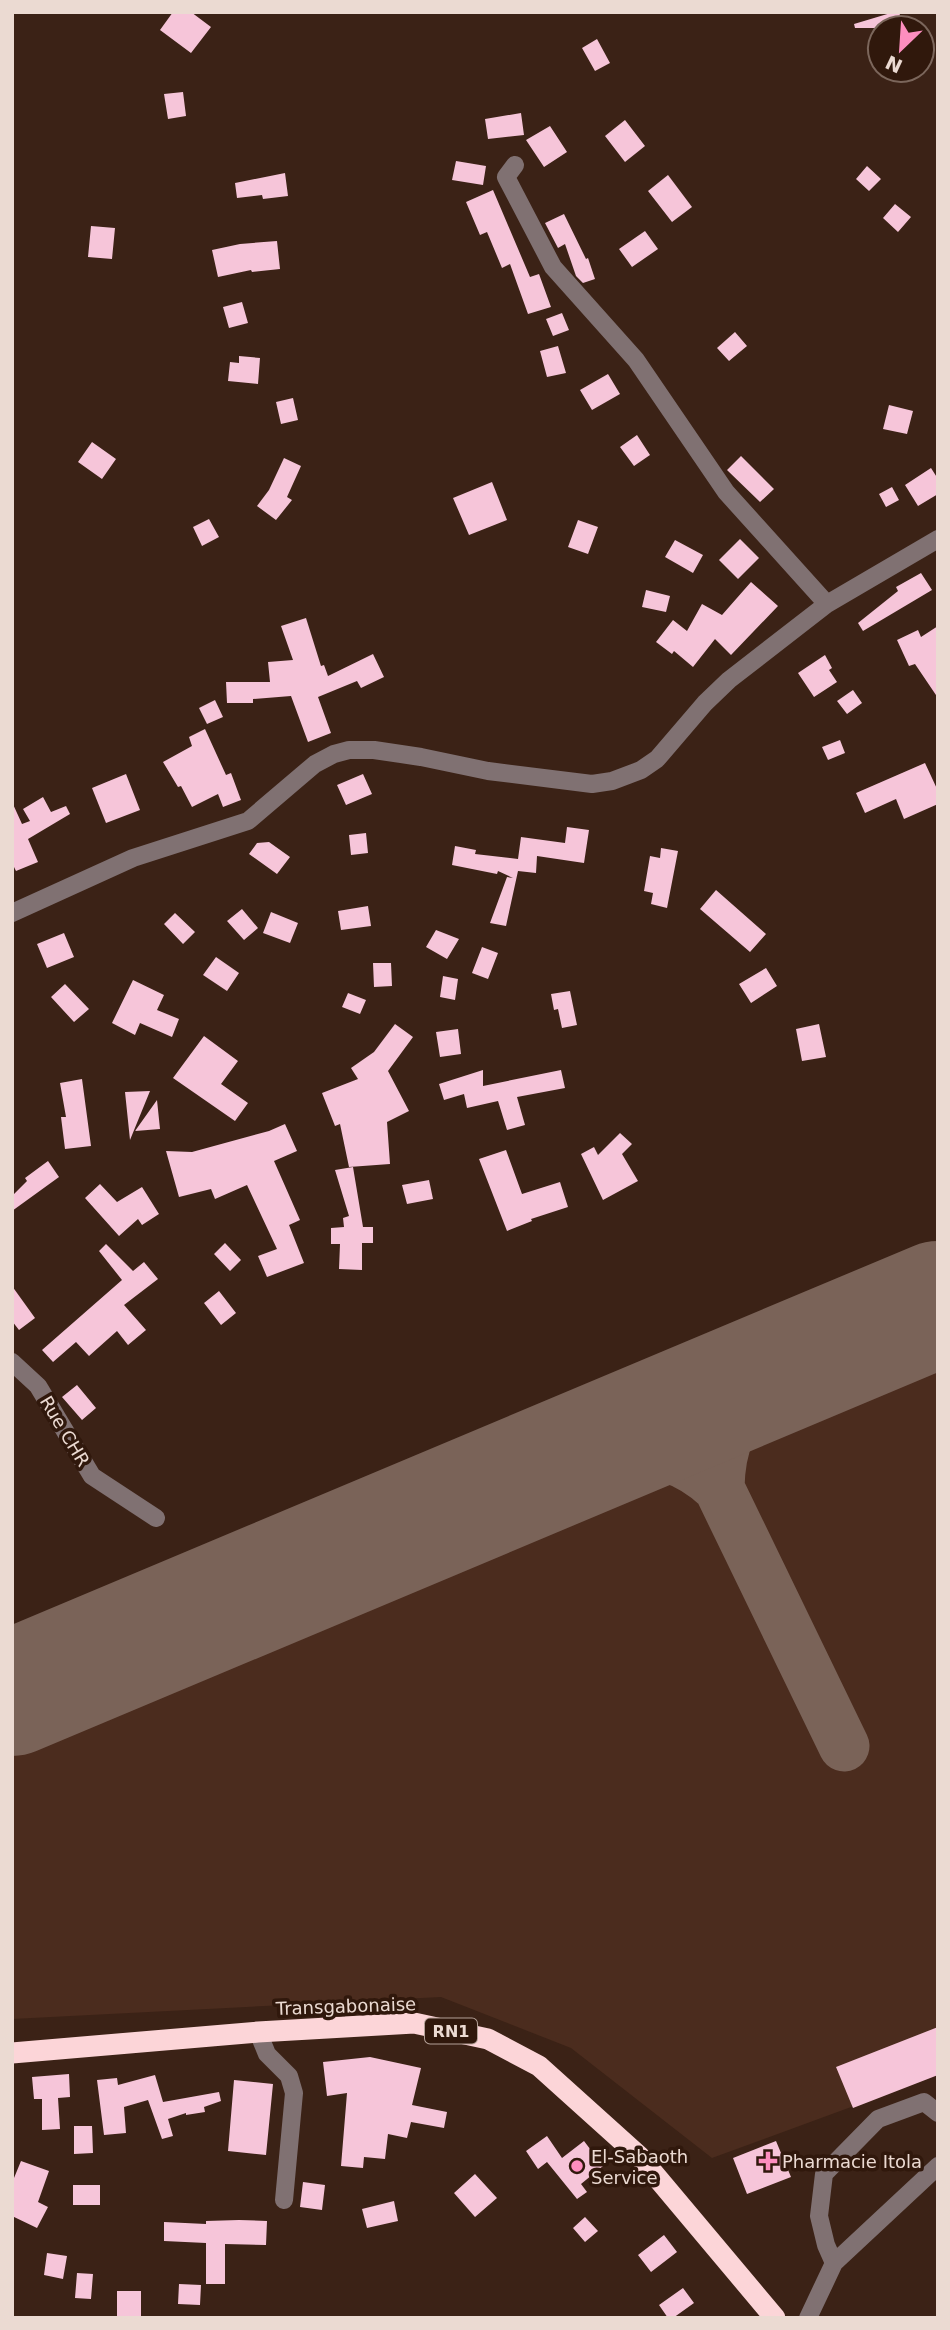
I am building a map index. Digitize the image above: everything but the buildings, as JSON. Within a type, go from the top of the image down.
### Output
[{"type":"highway","name":"Transgabonaise","points":[[12,2053],[257,2032],[414,2023],[488,2039],[540,2066],[639,2156],[775,2318]]},
{"type":"street","points":[[515,164],[506,177],[553,267],[636,360],[726,492],[827,604]]},
{"type":"street","points":[[12,913],[133,858],[248,821],[315,764],[349,750],[374,750],[488,772],[592,784],[612,781],[640,770],[657,759],[705,703],[729,680],[827,604],[938,539]]},
{"type":"street","name":"Rue CHR","points":[[12,1362],[38,1386],[92,1476],[156,1518]]},
{"type":"street","points":[[257,2032],[267,2054],[289,2076],[294,2093],[284,2200]]},
{"type":"street","points":[[834,2263],[818,2216],[824,2174],[878,2119],[924,2102],[938,2113]]},
{"type":"street","points":[[808,2318],[834,2263],[938,2166]]},
{"type":"shaded area","points":[[938,1266],[938,2075],[712,2158],[571,2048],[441,1997],[12,2019],[12,1652]]},
{"type":"taxiway","points":[[719,1488],[727,1438],[740,1414],[771,1374]]},
{"type":"taxiway","points":[[602,1445],[650,1452],[679,1461],[719,1488],[844,1746]]},
{"type":"runway","points":[[12,1693],[938,1304]]},
{"type":"place","name":"Pharmacie Itola","points":[[768,2161]]},
{"type":"place","name":"El-Sabaoth Service","points":[[577,2166]]}]
